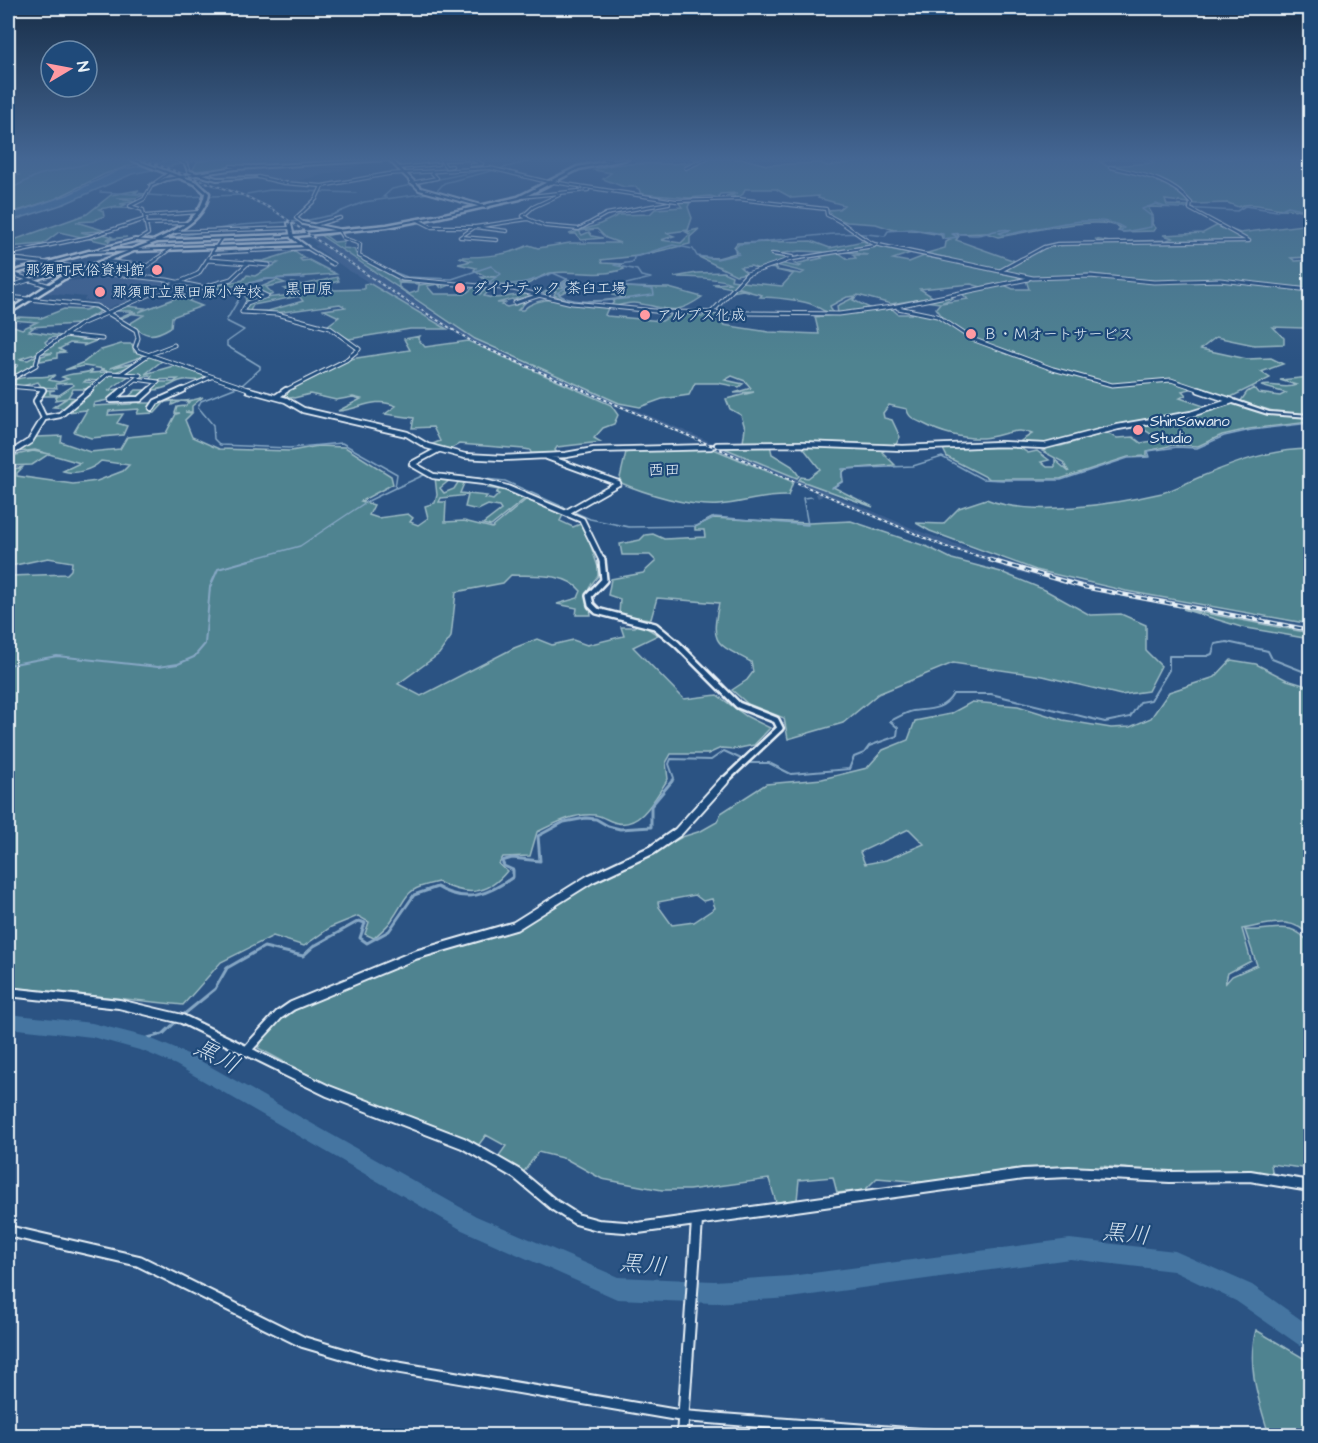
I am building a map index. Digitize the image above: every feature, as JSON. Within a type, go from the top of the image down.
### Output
[{"type":"main road","points":[[8,314],[50,285],[79,270],[156,241],[182,226]]},
{"type":"main road","points":[[156,241],[292,235],[367,226]]},
{"type":"main road","points":[[8,274],[89,252],[300,244]]},
{"type":"street","points":[[8,256],[89,237],[119,226]]},
{"type":"street","points":[[138,240],[148,234],[147,226]]},
{"type":"street","points":[[174,232],[283,226]]},
{"type":"street","points":[[290,226],[292,235],[300,244],[333,264]]},
{"type":"street","points":[[321,226],[338,230],[344,238],[360,244],[358,255],[361,258],[399,278],[513,289],[590,305],[652,311],[811,316],[891,307],[1033,278],[1090,276],[1154,282],[1220,280],[1311,290]]},
{"type":"street","points":[[447,226],[507,231]]},
{"type":"street","points":[[479,226],[460,237],[497,240]]},
{"type":"street","points":[[549,226],[579,229],[584,226]]},
{"type":"street","points":[[849,226],[865,240],[878,245],[1033,278]]},
{"type":"street","points":[[1000,271],[1044,247],[1057,244],[1249,241],[1240,233],[1224,226]]},
{"type":"street","points":[[8,384],[36,365],[39,353],[64,335],[106,313],[201,272],[221,239]]},
{"type":"street","points":[[476,244],[483,239]]},
{"type":"street","points":[[89,252],[138,240],[156,241]]},
{"type":"street","points":[[712,312],[747,274],[793,258],[878,245]]},
{"type":"street","points":[[104,261],[147,266],[170,249]]},
{"type":"street","points":[[212,254],[307,249]]},
{"type":"street","points":[[772,254],[793,258]]},
{"type":"street","points":[[8,256],[74,267],[72,269]]},
{"type":"street","points":[[208,260],[269,265]]},
{"type":"street","points":[[97,272],[119,262]]},
{"type":"street","points":[[205,287],[231,279],[248,263]]},
{"type":"street","points":[[8,287],[29,279],[72,269],[182,281],[220,291],[253,289],[267,296],[247,303],[242,312],[278,314],[330,328],[360,350],[344,361],[292,385],[276,397]]},
{"type":"street","points":[[8,274],[50,285]]},
{"type":"street","points":[[515,303],[541,295]]},
{"type":"street","points":[[9,297],[93,306],[134,328],[138,338],[135,350],[178,363],[234,386],[276,397],[314,413],[407,434],[438,450],[491,458],[566,455],[594,450],[711,447]]},
{"type":"street","points":[[891,307],[928,313],[945,320],[972,339],[1038,365],[1107,384],[1134,386],[1166,380],[1268,413],[1311,416]]},
{"type":"street","points":[[64,335],[102,339]]},
{"type":"street","points":[[122,373],[148,355],[174,345]]},
{"type":"street","points":[[44,418],[60,416],[109,373],[140,375],[111,400],[140,399],[158,382],[136,379]]},
{"type":"street","points":[[152,408],[156,402],[211,377]]},
{"type":"street","points":[[8,384],[43,389],[36,401],[44,418]]},
{"type":"street","points":[[717,445],[802,444],[903,448],[1000,444],[1045,446],[1118,427],[1191,414],[1232,401]]},
{"type":"street","points":[[8,455],[30,441],[44,418]]},
{"type":"street","points":[[246,1051],[279,1015],[292,1006],[416,955],[515,926],[565,897],[590,879],[668,841],[710,794],[778,732],[780,724],[776,720],[747,710],[730,699],[653,625],[608,616],[590,604],[589,596],[604,580],[603,562],[586,524],[567,512],[507,488],[484,482],[433,476],[412,464],[438,450]]},
{"type":"street","points":[[544,455],[618,483],[567,512]]},
{"type":"street","points":[[8,992],[153,1010],[182,1019],[328,1091],[463,1143],[518,1174],[554,1205],[576,1219],[621,1229],[697,1221],[1023,1174],[1069,1172],[1170,1177],[1250,1176],[1311,1186]]},
{"type":"street","points":[[682,1436],[697,1221]]},
{"type":"street","points":[[8,1231],[139,1261],[303,1342],[330,1352],[378,1364],[683,1416],[947,1436]]},
{"type":"shaded area","points":[[315,233],[448,323],[489,347],[921,532],[1034,571],[1114,590],[1310,627],[1310,632],[1093,591],[1011,570],[919,537],[470,341],[348,270],[314,246],[318,245],[305,234]]},
{"type":"shaded area","name":"那須町立黒田原小学校","points":[[110,273],[179,281],[124,305],[117,304],[104,310],[88,304],[93,301],[84,300],[86,297],[45,293],[63,281],[99,279]]},
{"type":"green space","points":[[52,226],[90,226],[106,231],[81,232],[112,237],[107,239],[127,237],[108,240],[110,241],[108,243],[59,232],[43,244],[8,247],[8,242]]},
{"type":"green space","points":[[594,226],[689,226],[688,230],[666,233],[674,236],[661,240],[681,243],[690,234],[686,232],[699,229],[690,237],[690,244],[638,256],[601,260],[602,263],[624,264],[620,265],[624,269],[615,272],[551,273],[525,285],[511,286],[491,283],[481,277],[496,277],[485,276],[474,270],[476,268],[458,264],[471,261],[459,257],[504,254],[529,245],[538,248],[570,243],[620,243],[606,238],[597,229],[579,231],[582,235],[589,232],[592,236],[603,238],[581,240],[576,234],[569,234]]},
{"type":"green space","points":[[883,226],[1060,226],[998,237],[986,233],[957,234],[959,236],[956,240],[1015,261],[1000,270],[924,254],[945,248],[946,242],[950,240],[942,238],[941,235],[912,230],[894,230]]},
{"type":"green space","points":[[1117,226],[1156,228],[1154,231],[1118,231],[1121,228]]},
{"type":"green space","points":[[1215,226],[1240,233],[1310,226],[1310,257],[1291,258],[1295,261],[1310,260],[1310,289],[1223,279],[1159,281],[1090,274],[1035,278],[1003,271],[1046,247],[1099,242],[1095,239],[1110,242],[1167,240],[1173,238],[1163,235],[1203,233]]},
{"type":"green space","points":[[337,231],[338,233],[326,236],[334,242],[344,241],[343,248],[354,249],[357,256],[398,279],[398,282],[420,281],[419,284],[399,283],[399,287],[409,294],[418,291],[419,285],[439,282],[441,288],[438,284],[427,286],[434,294],[465,294],[474,287],[452,284],[443,288],[442,282],[486,287],[479,295],[489,287],[492,288],[484,296],[491,298],[522,294],[537,295],[515,299],[519,301],[515,302],[512,299],[497,303],[505,303],[502,305],[507,307],[526,302],[518,310],[552,299],[608,308],[605,315],[607,316],[662,321],[676,312],[698,312],[696,316],[702,317],[709,312],[731,312],[723,325],[769,332],[819,334],[815,317],[892,309],[898,314],[912,314],[913,311],[931,316],[941,315],[936,308],[940,303],[925,301],[950,296],[953,298],[941,303],[968,299],[962,294],[1004,285],[1013,289],[1029,289],[1026,280],[1031,279],[1084,277],[1165,283],[1214,281],[1310,291],[1310,336],[1303,328],[1273,327],[1284,338],[1284,344],[1254,345],[1216,337],[1201,349],[1247,359],[1271,358],[1283,364],[1261,372],[1270,378],[1229,398],[1198,387],[1182,391],[1186,395],[1180,398],[1207,407],[1197,411],[1102,428],[1052,444],[1016,444],[1032,434],[1019,431],[983,438],[952,435],[915,420],[909,415],[907,409],[889,405],[883,413],[884,418],[892,420],[900,437],[895,446],[733,443],[743,442],[745,428],[741,415],[730,409],[726,399],[754,392],[734,393],[751,388],[745,381],[732,376],[725,380],[743,384],[739,387],[718,383],[695,383],[689,395],[662,399],[640,407],[619,403],[475,339],[317,233]]},
{"type":"green space","points":[[811,241],[830,248],[863,241],[873,245],[836,251],[848,259],[856,258],[853,255],[868,255],[840,251],[878,246],[911,253],[893,259],[909,262],[924,256],[1023,278],[981,287],[971,284],[920,289],[933,297],[891,304],[858,295],[847,297],[830,306],[833,313],[800,301],[760,297],[762,295],[743,290],[732,292],[735,288],[751,291],[737,287],[742,282],[782,286],[793,274],[776,270],[801,274],[804,272],[776,265],[773,266],[778,269],[767,268],[779,263],[799,267],[801,266],[795,264],[822,258],[818,255],[822,252],[800,251],[778,254],[790,258],[758,269],[751,266],[740,267],[747,273],[736,275],[699,257],[718,258],[736,253],[734,247],[737,243]]},
{"type":"green space","points":[[295,251],[305,258],[300,259],[302,261],[309,260],[336,274],[270,279],[217,289],[208,287],[243,280],[247,275],[255,276],[278,263],[248,261],[263,261]]},
{"type":"green space","points":[[723,272],[732,276],[731,280],[738,281],[732,288],[712,284],[730,283],[726,281],[674,277],[697,273]]},
{"type":"green space","points":[[337,277],[339,281],[328,284],[334,290],[364,289],[364,284],[369,283],[447,329],[410,329],[349,339],[327,326],[339,317],[324,310],[345,307],[340,304],[276,313],[243,312],[246,302],[244,289],[259,288],[277,280],[285,283],[266,287],[273,294],[265,298],[292,295],[284,289],[294,287],[292,283],[303,285]],"holes":[[[299,296],[303,301],[268,311],[250,311],[253,305]]]},
{"type":"green space","points":[[567,279],[571,281],[564,284],[568,286],[565,289],[567,291],[559,294],[572,301],[589,302],[588,304],[567,301],[554,295],[556,291],[546,294],[551,295],[542,294],[549,289],[564,287],[560,284]]},
{"type":"green space","points":[[617,287],[669,288],[702,297],[683,308],[675,309],[634,303],[611,306],[615,300],[603,300],[625,298],[612,295]]},
{"type":"green space","points":[[187,294],[196,295],[189,301],[202,306],[172,317],[171,327],[158,333],[144,333],[129,324],[144,315],[134,314],[136,312],[122,318],[120,317],[134,311],[114,311],[125,306],[145,308],[139,312]]},
{"type":"green space","points":[[857,296],[853,300],[872,309],[838,314],[837,306]]},
{"type":"green space","points":[[92,307],[101,311],[78,324],[30,327],[33,328],[29,331],[61,336],[50,338],[45,342],[48,346],[35,354],[19,359],[28,360],[37,355],[36,364],[21,373],[8,375],[18,365],[8,362],[8,324],[22,329],[37,322],[12,320],[18,317],[41,318],[64,309],[85,310]]},
{"type":"green space","points":[[64,336],[82,340],[101,339],[83,346],[85,344],[70,343],[59,349],[65,352],[57,353],[57,358],[40,361],[41,356],[53,353],[41,353]]},
{"type":"green space","points":[[420,336],[418,339],[425,347],[468,341],[611,405],[618,415],[614,424],[603,428],[594,438],[601,442],[557,447],[555,450],[558,454],[459,444],[448,450],[430,445],[440,441],[433,427],[412,428],[414,418],[385,414],[396,406],[388,403],[374,403],[338,411],[361,399],[353,397],[336,400],[310,394],[294,398],[281,395],[350,359],[410,350],[404,339]]},
{"type":"green space","points":[[121,344],[132,344],[134,352],[146,355],[110,368],[134,363],[99,381],[86,380],[84,382],[97,383],[89,389],[73,389],[68,397],[79,398],[71,400],[66,408],[53,407],[67,398],[55,400],[57,396],[42,396],[46,390],[55,390],[50,391],[50,394],[59,395],[74,385],[71,383],[56,384],[57,388],[36,387],[41,386],[38,382],[22,386],[13,385],[15,382],[12,381],[23,378],[55,375],[49,380],[59,382],[68,379],[62,377],[70,374],[93,370],[90,373],[105,372],[107,371],[100,370],[105,369],[84,366],[65,370],[84,362],[98,351]]},
{"type":"green space","points":[[149,356],[163,360],[145,374],[180,364],[206,377],[180,381],[163,389],[152,390],[160,382],[174,382],[178,379],[149,380],[152,376],[139,378],[142,375],[125,372]]},
{"type":"green space","points":[[109,374],[130,375],[108,391],[123,388],[108,400],[94,403],[93,406],[131,404],[134,401],[127,398],[136,390],[148,390],[140,403],[152,403],[158,398],[172,401],[165,402],[155,413],[137,414],[139,409],[109,411],[108,415],[123,414],[117,423],[127,426],[123,435],[91,438],[74,432],[87,410],[66,412]]},
{"type":"green space","points":[[1310,377],[1310,415],[1273,411],[1240,402],[1247,392],[1254,388],[1258,393],[1280,396],[1286,393],[1261,386],[1292,386],[1296,385],[1280,380]]},
{"type":"green space","points":[[203,397],[192,406],[192,412],[185,412],[192,413],[185,420],[192,437],[219,449],[291,451],[318,446],[345,447],[391,476],[393,484],[361,501],[374,505],[369,515],[378,518],[408,514],[413,518],[410,522],[418,525],[428,518],[425,506],[435,503],[437,495],[435,477],[451,479],[440,488],[444,493],[454,489],[459,481],[465,481],[460,493],[487,496],[485,498],[493,500],[499,494],[496,493],[499,490],[488,488],[492,484],[527,497],[491,526],[483,524],[501,510],[499,507],[488,505],[478,510],[465,507],[468,495],[441,498],[439,502],[446,502],[445,522],[464,521],[492,528],[528,498],[564,513],[560,521],[573,527],[583,523],[598,567],[598,576],[588,591],[591,615],[576,615],[577,608],[557,604],[578,598],[581,591],[567,581],[549,576],[511,575],[503,583],[456,592],[451,637],[439,654],[398,684],[421,696],[514,648],[537,639],[552,645],[573,640],[587,645],[624,636],[621,627],[635,627],[636,621],[658,635],[633,647],[684,699],[717,695],[746,716],[770,728],[754,745],[735,749],[721,748],[708,754],[671,754],[666,763],[668,779],[653,802],[634,821],[617,823],[598,816],[587,815],[558,822],[537,832],[530,856],[503,857],[499,864],[507,871],[484,889],[458,890],[438,882],[412,891],[389,923],[374,938],[365,934],[369,922],[358,916],[331,927],[304,946],[273,936],[221,962],[183,1005],[8,987],[8,470],[23,467],[17,476],[73,484],[97,481],[123,471],[129,465],[101,461],[83,471],[68,472],[63,471],[80,463],[35,450],[18,452],[36,437],[62,436],[61,442],[90,452],[120,449],[127,437],[166,433],[176,414],[180,413],[175,413],[177,407],[185,406],[189,402],[182,401]],"holes":[[[48,558],[72,562],[71,570],[67,574],[10,576],[8,573],[11,566]]]},
{"type":"green space","points":[[1232,403],[1270,415],[1310,418],[1310,422],[1249,429],[1222,435],[1198,446],[1173,445],[1147,451],[1147,456],[1128,457],[1060,479],[990,479],[947,457],[943,449],[1026,447],[1022,449],[1028,453],[1037,451],[1049,460],[1041,462],[1047,467],[1055,467],[1055,460],[1069,472],[1063,462],[1042,451],[1045,450],[1043,447],[1061,446],[1106,433],[1117,438],[1133,437],[1141,443],[1158,440],[1137,425],[1192,416]]},
{"type":"green space","points":[[770,445],[772,454],[792,466],[799,476],[797,478],[719,446]]},
{"type":"green space","points":[[801,445],[887,449],[882,452],[895,465],[846,469],[842,473],[843,481],[833,487],[873,507],[799,480],[801,477],[808,478],[820,469]]},
{"type":"green space","points":[[711,448],[793,482],[788,496],[707,505],[668,499],[619,482],[626,452]]},
{"type":"green space","points":[[1310,449],[1310,624],[1126,591],[1036,570],[930,531],[916,523],[943,524],[959,508],[986,499],[1026,508],[1049,508],[1097,505],[1143,497],[1162,493],[1254,457],[1282,451]]},
{"type":"green space","points":[[33,451],[49,454],[32,465],[8,466],[8,457]]},
{"type":"green space","points":[[712,518],[809,523],[851,521],[928,547],[952,559],[1001,572],[1045,590],[1090,615],[1121,614],[1146,625],[1146,651],[1161,666],[1148,691],[1121,695],[1043,676],[953,663],[878,694],[843,723],[788,739],[784,718],[748,704],[732,690],[747,680],[753,672],[751,662],[723,646],[716,635],[719,603],[657,598],[651,619],[619,615],[620,599],[608,595],[611,579],[643,573],[656,561],[650,555],[622,555],[620,544],[640,540],[645,535],[653,534],[664,539],[705,537],[704,530],[695,530],[695,527]]},
{"type":"green space","points":[[1183,609],[1310,633],[1310,639],[1241,627]]},
{"type":"green space","points":[[1231,660],[1256,664],[1287,680],[1310,687],[1310,937],[1295,925],[1287,923],[1242,929],[1251,961],[1228,973],[1225,984],[1232,976],[1257,965],[1245,930],[1289,929],[1303,936],[1310,944],[1310,1169],[1271,1164],[1273,1178],[1136,1173],[1133,1169],[1101,1166],[1096,1170],[1024,1171],[922,1182],[877,1178],[865,1190],[837,1193],[833,1177],[799,1180],[797,1200],[776,1202],[769,1179],[689,1190],[662,1190],[602,1179],[566,1159],[538,1152],[523,1173],[498,1157],[506,1146],[486,1135],[477,1147],[353,1099],[258,1048],[268,1031],[284,1016],[313,1000],[417,957],[479,941],[517,928],[593,880],[636,862],[682,837],[701,831],[717,822],[721,813],[766,784],[822,779],[867,768],[883,750],[908,740],[915,721],[950,714],[972,702],[1018,706],[1063,720],[1111,728],[1130,727],[1151,718],[1169,692],[1215,677]],"holes":[[[909,829],[924,844],[886,860],[865,864],[860,852]],[[695,895],[703,901],[712,899],[715,908],[694,922],[672,925],[659,907],[658,902]]]},
{"type":"green space","points":[[1256,1330],[1310,1362],[1310,1435],[1269,1435],[1253,1370],[1253,1343]]},
{"type":"waterway","points":[[212,230],[233,226]]},
{"type":"waterway","points":[[377,270],[388,270],[407,277],[452,279],[491,266],[501,274],[489,282],[497,284],[530,281],[553,273],[569,280],[562,284],[567,287],[557,293],[565,298],[603,301],[654,295],[653,289],[618,286],[651,278],[641,276],[637,270],[614,265],[633,262],[634,257],[673,245],[693,249],[697,256],[717,259],[739,254],[735,248],[739,244],[830,234],[885,236],[888,231],[912,229],[943,234],[943,239],[958,237],[952,234],[955,233],[977,235],[1011,230],[999,233],[1005,235],[1049,226]]},
{"type":"waterway","points":[[1120,226],[1124,228],[1120,231],[1124,232],[1151,226]]},
{"type":"waterway","points":[[165,239],[206,231]]},
{"type":"waterway","points":[[114,246],[147,242]]},
{"type":"waterway","points":[[8,263],[29,262]]},
{"type":"waterway","points":[[245,561],[300,546],[366,502],[395,488],[397,474],[342,443],[289,448],[220,445],[214,439],[213,425],[198,407],[201,401],[242,385],[260,369],[260,366],[227,346],[227,342],[244,330],[226,321],[239,299],[237,288],[262,279],[305,278]]},
{"type":"waterway","points":[[832,488],[842,482],[842,469],[913,466],[942,457],[982,479],[1061,480],[1128,458],[1150,457],[1148,451],[1177,447],[1197,448],[1224,436],[1251,430],[1310,423]]},
{"type":"waterway","points":[[396,488],[426,474]]},
{"type":"waterway","points":[[455,476],[505,481],[590,519],[629,527],[697,526],[715,517],[808,525],[803,498],[812,497]]},
{"type":"waterway","points":[[8,665],[57,656],[158,667],[178,664],[194,657],[205,644],[210,587],[218,569],[250,560]]},
{"type":"waterway","points":[[671,783],[674,778],[669,764],[671,759],[711,760],[724,751],[750,763],[769,763],[791,774],[849,769],[854,757],[864,753],[869,746],[897,736],[898,728],[890,721],[910,712],[941,706],[953,694],[991,694],[1105,722],[1130,717],[1140,702],[1151,700],[1169,670],[1169,656],[1207,656],[1212,654],[1215,644],[1227,642],[1268,651],[1272,659],[1310,674]]},
{"type":"waterway","points":[[182,1016],[215,989],[227,968],[264,947],[303,956],[314,946],[359,921],[365,923],[360,938],[367,943],[389,931],[414,895],[437,887],[447,892],[467,896],[495,889],[513,877],[513,870],[504,866],[502,861],[512,858],[540,861],[538,836],[564,822],[586,818],[596,819],[608,826],[620,829],[651,827],[651,806],[672,781]]},
{"type":"waterway","points":[[136,1041],[163,1034],[178,1020]]},
{"type":"waterway","name":"黒川","points":[[8,1021],[92,1030],[147,1044],[183,1060],[469,1223],[617,1288],[714,1292],[790,1287],[1070,1249],[1175,1261],[1244,1293],[1310,1339]]},
{"type":"tunnel","points":[[817,496],[828,491]]},
{"type":"railway","points":[[297,226],[397,295],[476,344],[946,547],[996,561]]},
{"type":"railway","points":[[990,560],[1084,587],[1310,630]]},
{"type":"place","name":"那須町民俗資料館","points":[[157,270]]},
{"type":"place","name":"ダイナテック 茶臼工場","points":[[460,288]]},
{"type":"place","name":"那須町立黒田原小学校","points":[[100,292]]},
{"type":"place","name":"アルプス化成","points":[[645,315]]},
{"type":"place","name":"Ｂ・Ｍオートサービス","points":[[971,334]]},
{"type":"place","name":"ShinSawano Studio","points":[[1138,430]]},
{"type":"district","name":"黒田原","points":[[309,288]]},
{"type":"district","name":"西田","points":[[664,469]]}]
